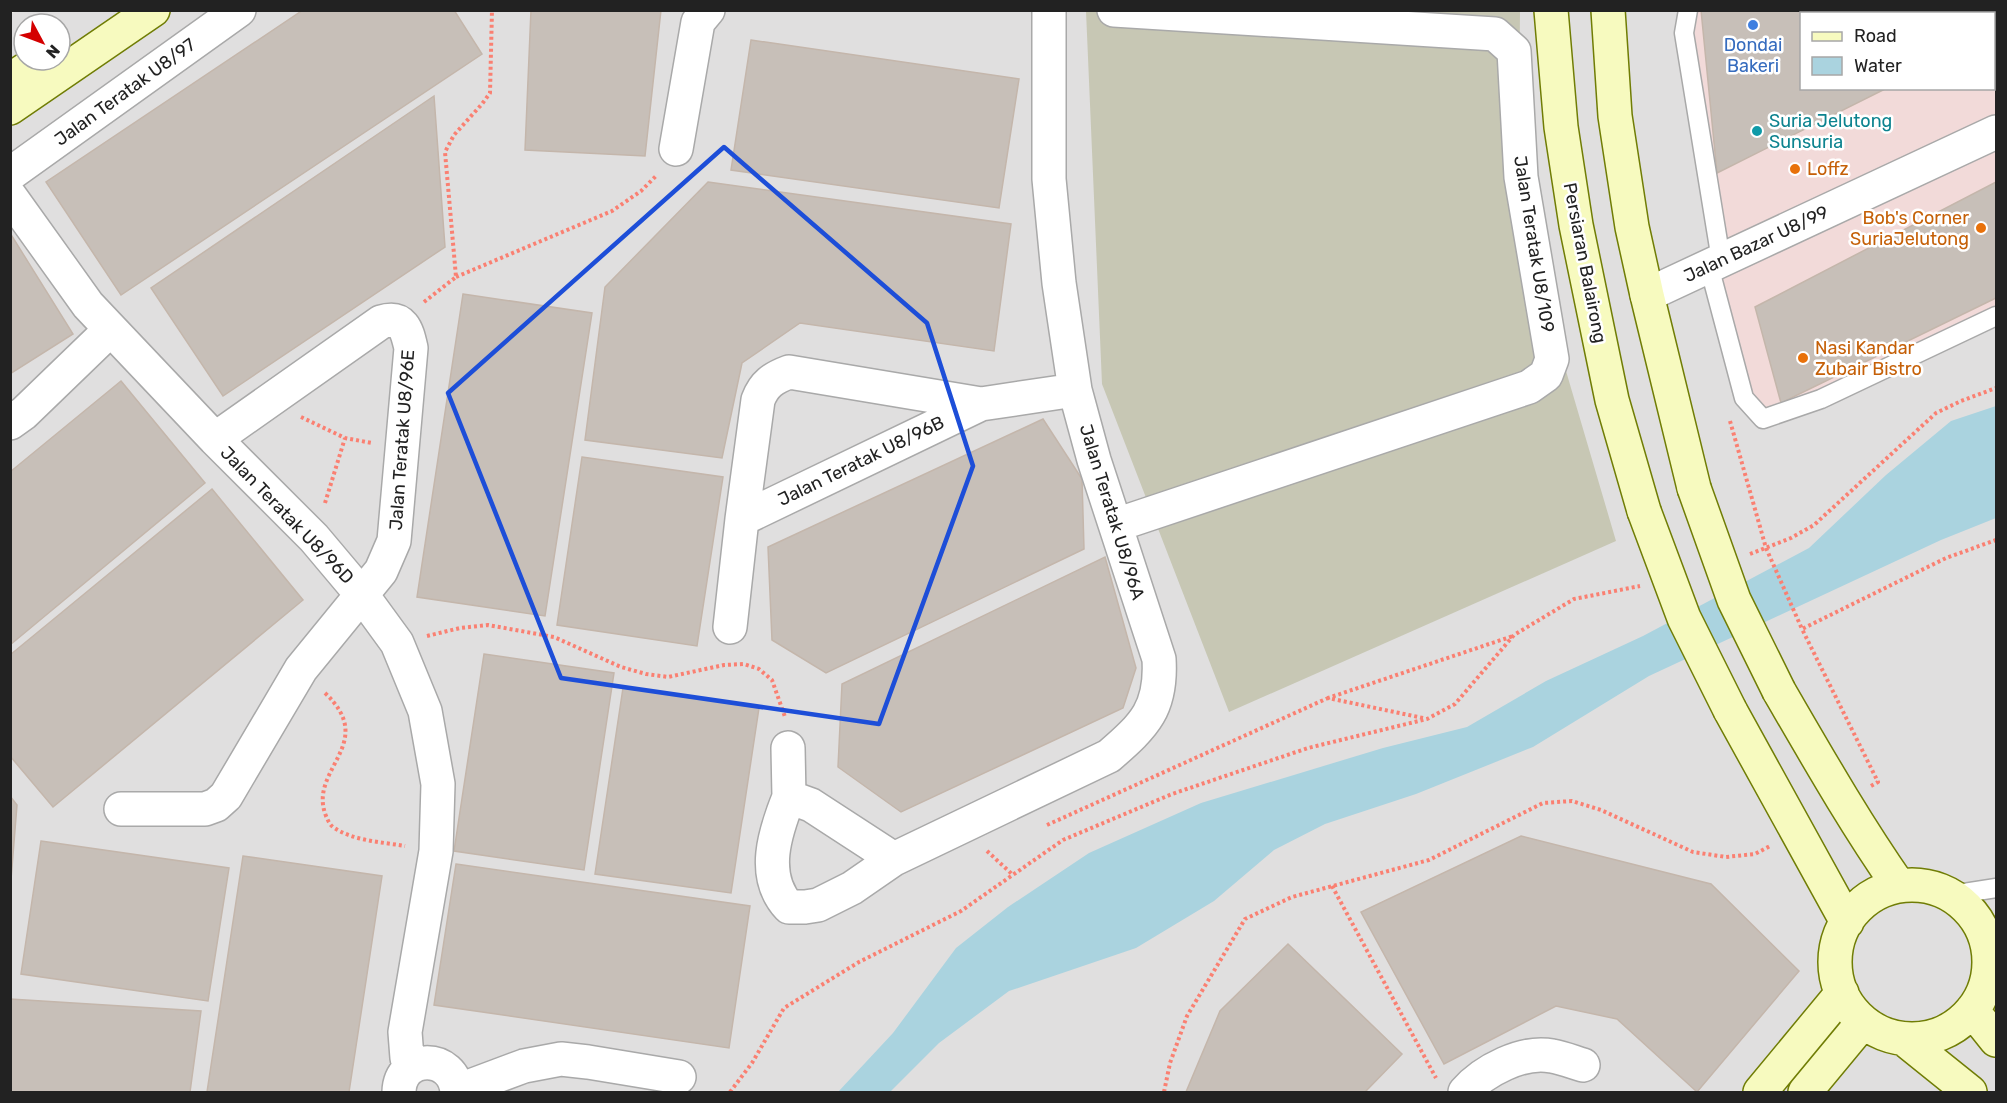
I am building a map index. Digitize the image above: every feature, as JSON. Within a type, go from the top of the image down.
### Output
[{"type":"street","points":[[72,39],[114,10]]},
{"type":"street","points":[[10,108],[153,10]]},
{"type":"street","name":"Jalan Teratak U8/97","points":[[10,174],[239,10]]},
{"type":"street","points":[[676,149],[698,22],[708,10]]},
{"type":"street","name":"Jalan Teratak U8/96A","points":[[788,748],[789,797],[772,852],[772,874],[776,890],[789,907],[805,907],[818,905],[852,888],[894,859],[1109,756],[1136,733],[1155,704],[1160,681],[1159,659],[1094,460],[1075,390],[1059,283],[1049,179],[1049,10]]},
{"type":"street","name":"Jalan Teratak U8/109","points":[[1114,10],[1495,34],[1507,43],[1514,51],[1521,177],[1552,359],[1546,375],[1529,387],[1116,525]]},
{"type":"street","name":"Persiaran Balairong","points":[[1551,10],[1561,127],[1576,225],[1612,400],[1644,511],[1684,618],[1730,710],[1847,922]]},
{"type":"street","points":[[1608,10],[1615,116],[1632,227],[1694,488],[1734,600],[1779,691],[1864,837],[1899,886]]},
{"type":"street","name":"Jalan Bazar U8/99","points":[[1647,295],[1996,132]]},
{"type":"street","name":"Jalan Teratak U8/96D","points":[[10,196],[88,305],[215,440],[314,538],[362,595],[397,643],[425,711],[438,784],[436,851],[405,1032],[407,1058],[405,1080]]},
{"type":"street","name":"Jalan Teratak U8/96E","points":[[121,809],[205,809],[226,796],[301,669],[381,571],[394,541],[411,348],[406,329],[399,322],[390,320],[381,322],[215,440]]},
{"type":"street","points":[[10,423],[110,330]]},
{"type":"street","name":"Jalan Teratak U8/96B","points":[[730,627],[758,400],[767,383],[789,372],[981,404]]},
{"type":"street","name":"Jalan Teratak U8/96B","points":[[742,519],[981,404],[1075,390]]},
{"type":"street","points":[[789,797],[794,797],[811,806],[894,859]]},
{"type":"street","points":[[1899,886],[1926,886],[1951,895],[1976,919],[1993,955],[1986,987],[1972,1010],[1953,1028],[1930,1037],[1905,1039],[1882,1033],[1863,1022],[1842,993],[1836,969],[1838,944],[1847,922],[1861,905],[1878,893],[1899,886]]},
{"type":"street","points":[[1760,1092],[1842,993]]},
{"type":"street","points":[[1972,1010],[1996,1040]]},
{"type":"street","points":[[1805,1092],[1863,1022]]},
{"type":"street","points":[[1905,1039],[1970,1092]]},
{"type":"street","points":[[1451,1087],[1521,1057],[1550,1055],[1584,1065]]},
{"type":"street","points":[[405,1080],[421,1063],[431,1063],[449,1072],[455,1080],[457,1092],[524,1066],[561,1059],[679,1077]]},
{"type":"lane","points":[[1688,10],[1684,33],[1715,263],[1743,398],[1762,419],[1821,399],[1996,316]]},
{"type":"lane","points":[[1951,895],[1996,888]]},
{"type":"path","points":[[456,277],[445,152],[454,135],[490,93],[492,10]]},
{"type":"path","points":[[399,322],[456,277],[612,211],[641,191],[668,164],[676,149]]},
{"type":"path","points":[[1745,556],[1791,538],[1814,525],[1936,413],[1961,400],[1996,388]]},
{"type":"path","points":[[269,401],[345,438],[402,449]]},
{"type":"path","points":[[314,538],[345,438]]},
{"type":"path","points":[[1802,629],[1946,558],[1996,540]]},
{"type":"path","points":[[1772,561],[1802,629],[1878,782],[1843,802]]},
{"type":"path","points":[[1040,828],[1328,698],[1514,635],[1574,599],[1650,584]]},
{"type":"path","points":[[397,643],[460,628],[488,625],[554,637],[621,667],[646,674],[668,677],[724,665],[744,664],[759,669],[772,680],[785,716],[788,748]]},
{"type":"path","points":[[729,1092],[752,1063],[784,1008],[859,962],[961,911],[1063,840],[1172,794],[1308,748],[1427,718],[1455,704],[1514,635]]},
{"type":"path","points":[[301,669],[335,702],[345,721],[345,744],[326,783],[323,800],[324,812],[331,826],[344,833],[374,841],[436,851]]},
{"type":"path","points":[[1328,698],[1427,718]]},
{"type":"path","points":[[1164,1092],[1170,1063],[1187,1016],[1245,919],[1292,897],[1429,860],[1543,803],[1572,801],[1601,810],[1693,852],[1726,857],[1755,854],[1797,832]]},
{"type":"path","points":[[998,847],[987,851],[1012,875]]},
{"type":"path","points":[[1332,886],[1451,1087]]},
{"type":"highlighted area","points":[[724,147],[927,323],[973,466],[879,724],[561,678],[448,393]]},
{"type":"shaded area","points":[[1086,11],[1520,11],[1519,114],[1566,371],[1616,541],[1229,712],[1102,384]]},
{"type":"shaded area","points":[[1698,11],[1996,11],[1996,308],[1814,394],[1767,411],[1751,396],[1718,275],[1679,39]]},
{"type":"shaded area","points":[[1996,11],[1996,1092],[11,1092],[10,14],[12,13],[12,72],[72,72],[72,12],[15,12]]},
{"type":"water","points":[[1996,406],[1996,518],[1941,540],[1649,676],[1533,747],[1416,794],[1325,824],[1274,850],[1214,901],[1136,948],[1009,991],[939,1043],[890,1092],[838,1092],[893,1033],[956,948],[1008,907],[1089,853],[1201,803],[1383,748],[1467,727],[1546,681],[1643,636],[1809,548],[1886,475],[1951,421]]},
{"type":"building","points":[[303,10],[454,10],[482,54],[121,295],[46,182]]},
{"type":"building","points":[[531,10],[661,10],[645,156],[525,150]]},
{"type":"building","name":"Suria Jelutong Sunsuria","points":[[1701,10],[1996,10],[1995,35],[1995,12],[1800,12],[1800,90],[1883,90],[1717,173]]},
{"type":"building","points":[[751,40],[1019,79],[999,208],[731,170]]},
{"type":"building","points":[[434,96],[445,247],[223,396],[151,288]]},
{"type":"building","points":[[708,182],[1011,224],[994,351],[800,323],[742,363],[722,458],[585,440],[605,287]]},
{"type":"building","points":[[1996,182],[1996,298],[1781,403],[1755,307]]},
{"type":"building","points":[[10,233],[73,334],[10,374]]},
{"type":"building","points":[[463,294],[592,313],[545,616],[417,597]]},
{"type":"building","points":[[121,381],[205,483],[10,645],[10,472]]},
{"type":"building","points":[[1043,419],[1082,479],[1084,549],[826,673],[772,640],[768,547]]},
{"type":"building","points":[[582,457],[723,477],[697,646],[557,625]]},
{"type":"building","points":[[212,489],[303,600],[53,807],[10,756],[10,655]]},
{"type":"building","points":[[1105,557],[1136,668],[1123,708],[901,812],[838,767],[842,684]]},
{"type":"building","points":[[484,654],[614,673],[584,870],[454,851]]},
{"type":"building","points":[[623,688],[759,708],[731,893],[595,874]]},
{"type":"building","points":[[10,796],[17,805],[10,892]]},
{"type":"building","points":[[1521,836],[1711,884],[1799,971],[1697,1092],[1617,1019],[1556,1006],[1444,1064],[1361,912]]},
{"type":"building","points":[[41,841],[229,868],[208,1001],[21,974]]},
{"type":"building","points":[[243,856],[382,876],[349,1092],[207,1092]]},
{"type":"building","points":[[456,864],[750,906],[729,1048],[434,1005]]},
{"type":"building","points":[[1288,944],[1402,1054],[1365,1092],[1186,1092],[1220,1011]]},
{"type":"building","points":[[10,999],[201,1011],[190,1092],[10,1092]]},
{"type":"place","name":"Dondai Bakeri","points":[[1753,25]]},
{"type":"place","name":"Suria Jelutong Sunsuria","points":[[1757,131]]},
{"type":"place","name":"Loffz","points":[[1795,169]]},
{"type":"place","name":"Bob's Corner SuriaJelutong","points":[[1981,228]]},
{"type":"place","name":"Nasi Kandar Zubair Bistro","points":[[1803,358]]}]
